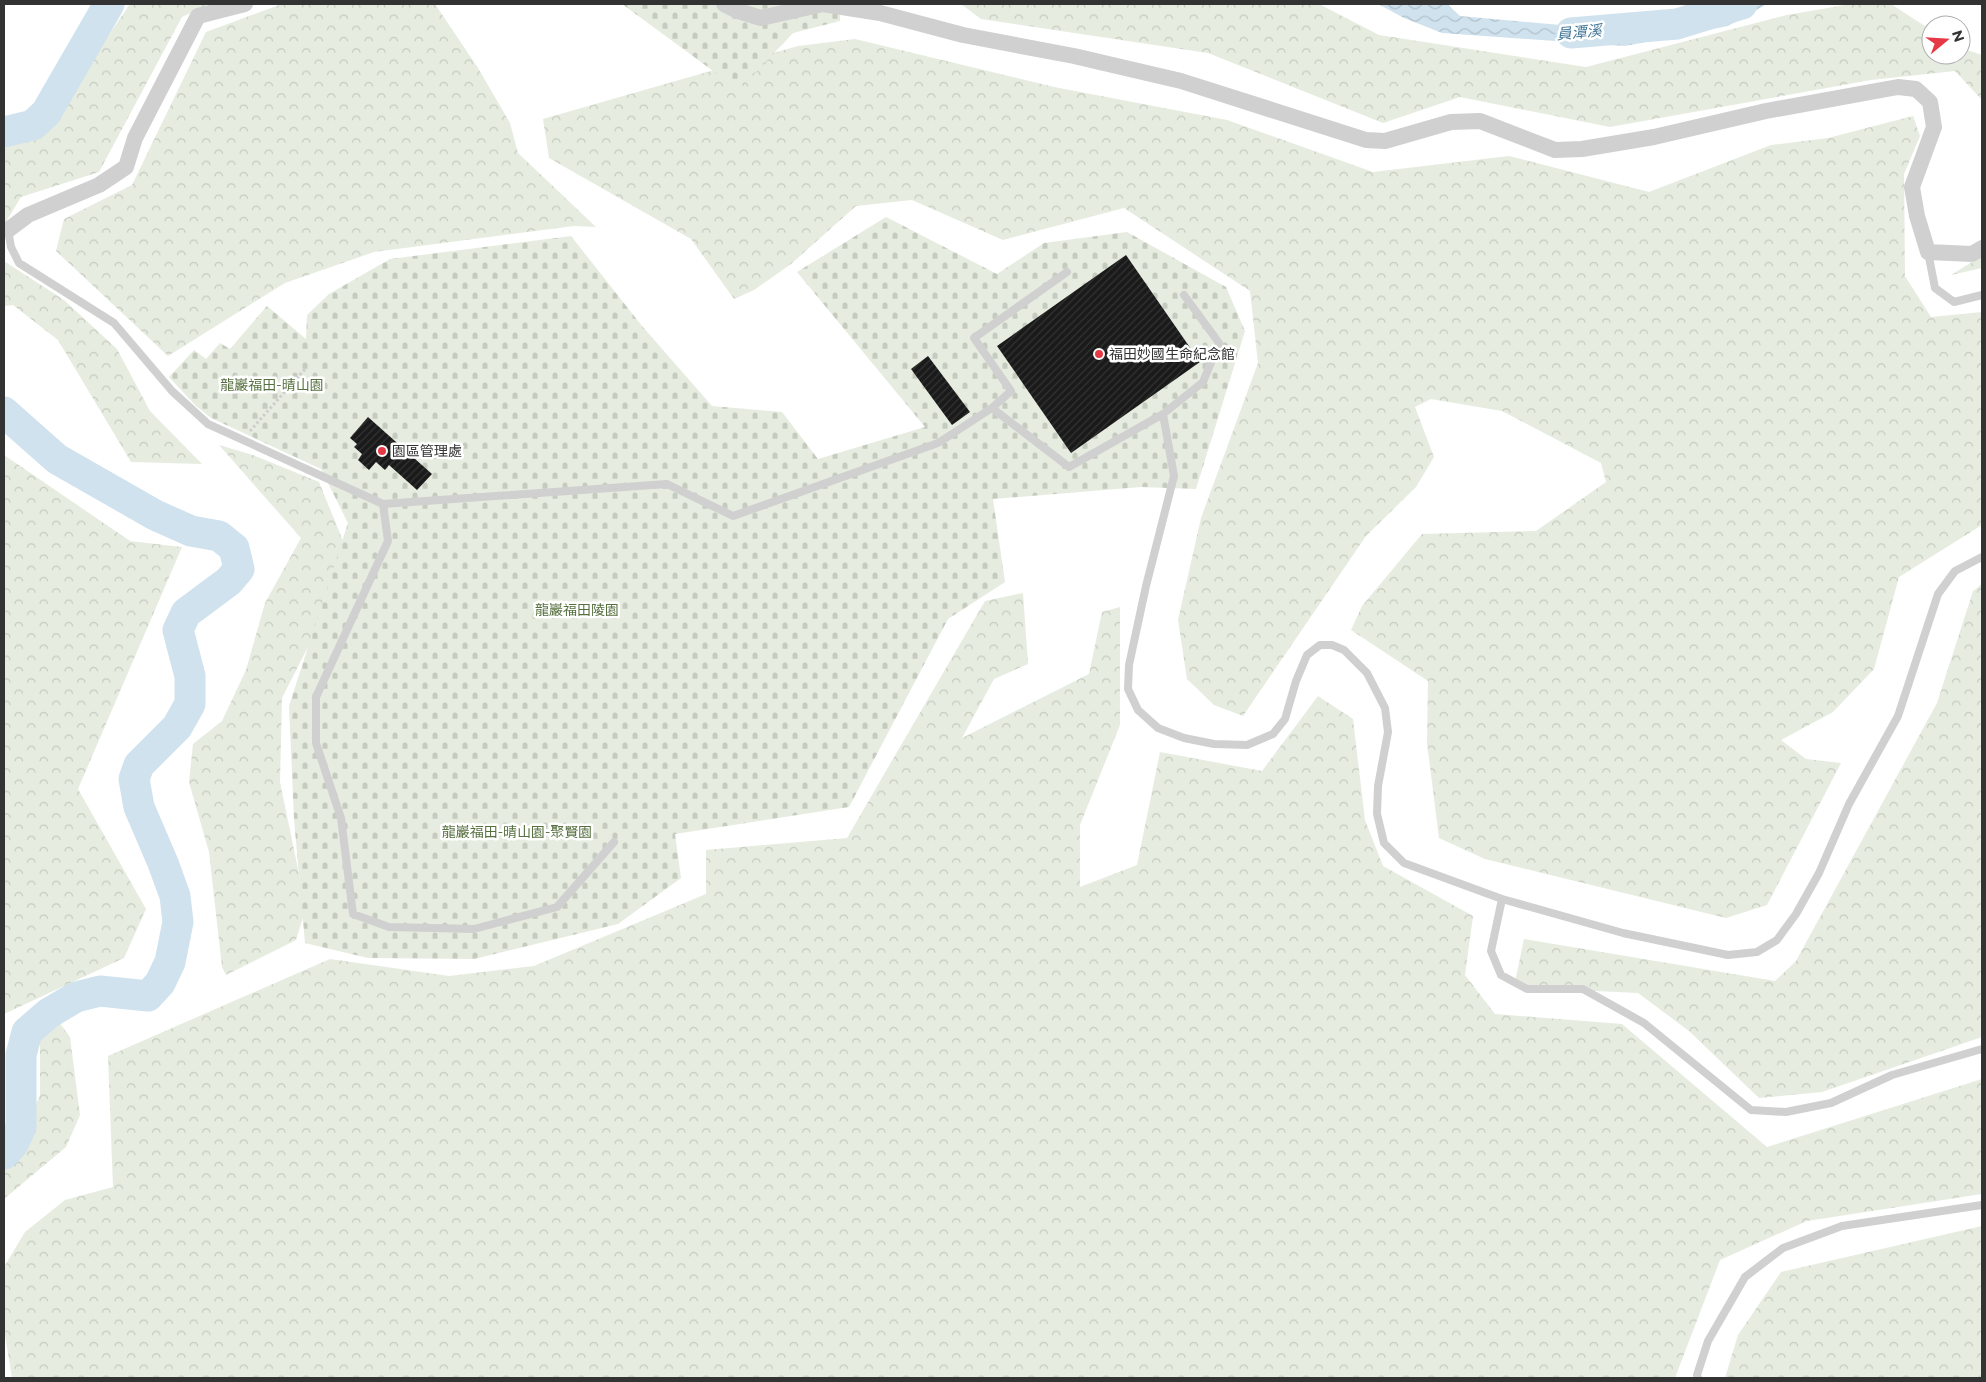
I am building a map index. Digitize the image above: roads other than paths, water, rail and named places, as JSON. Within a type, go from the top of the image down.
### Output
[{"type":"street","points":[[8,230],[28,215],[99,185],[126,167],[135,138],[198,16],[245,4]]},
{"type":"street","points":[[724,4],[738,11],[761,18],[824,4],[880,13],[964,35],[1074,56],[1181,81],[1366,140],[1385,141],[1451,122],[1480,120],[1554,150],[1582,149],[1654,137],[1766,111],[1898,87],[1916,89],[1930,102],[1934,127],[1912,187],[1928,252],[1972,254],[1982,248]]},
{"type":"lane","points":[[8,230],[11,248],[19,263],[114,324],[172,391],[208,424],[383,504],[667,484],[733,516],[938,443],[992,408],[1011,390],[974,338],[1067,272]]},
{"type":"lane","points":[[1928,252],[1935,288],[1954,302],[1982,295]]},
{"type":"lane","points":[[992,408],[1069,466],[1162,414],[1203,382],[1219,343],[1184,295]]},
{"type":"lane","points":[[1162,414],[1174,476],[1146,586],[1129,666],[1128,689],[1138,710],[1158,728],[1184,738],[1214,744],[1247,745],[1273,734],[1285,719],[1296,681],[1307,655],[1320,645],[1332,645],[1344,650],[1367,673],[1386,708],[1388,732],[1378,786],[1377,814],[1384,843],[1404,863],[1502,899],[1623,933],[1728,955],[1757,952],[1777,940],[1796,914],[1819,873],[1849,804],[1898,716],[1938,594],[1955,571],[1982,557]]},
{"type":"lane","points":[[383,504],[388,541],[316,697],[316,743],[341,818],[353,914],[389,927],[474,929],[557,907],[614,842]]},
{"type":"lane","points":[[1502,899],[1491,951],[1501,975],[1527,989],[1583,989],[1644,1023],[1751,1110],[1786,1112],[1831,1103],[1892,1075],[1982,1049]]},
{"type":"lane","points":[[1698,1378],[1697,1375],[1708,1341],[1745,1277],[1783,1248],[1842,1226],[1982,1205]]},
{"type":"water","name":"員潭溪","points":[[1378,4],[1447,4],[1460,16],[1628,31],[1688,4],[1767,4],[1728,26],[1625,46],[1442,33],[1404,18]]},
{"type":"waterway","points":[[4,132],[33,125],[46,113],[109,4]]},
{"type":"waterway","name":"員潭溪","points":[[1571,33],[1677,24],[1742,4]]},
{"type":"waterway","points":[[4,412],[57,459],[155,515],[191,531],[219,536],[234,548],[239,569],[229,581],[186,613],[178,630],[190,676],[190,704],[177,727],[139,765],[134,779],[139,807],[175,896],[178,922],[170,962],[160,983],[148,996],[100,991],[76,997],[49,1013],[27,1032],[21,1055],[21,1127],[13,1144],[4,1154]]},
{"type":"place","name":"福田妙國生命紀念館","points":[[1099,354]]},
{"type":"place","name":"園區管理處","points":[[382,451]]},
{"type":"park label","name":"龍巖福田-晴山園","points":[[272,385]]},
{"type":"park label","name":"龍巖福田陵園","points":[[577,610]]},
{"type":"park label","name":"龍巖福田-晴山園-聚賢園","points":[[517,832]]}]
